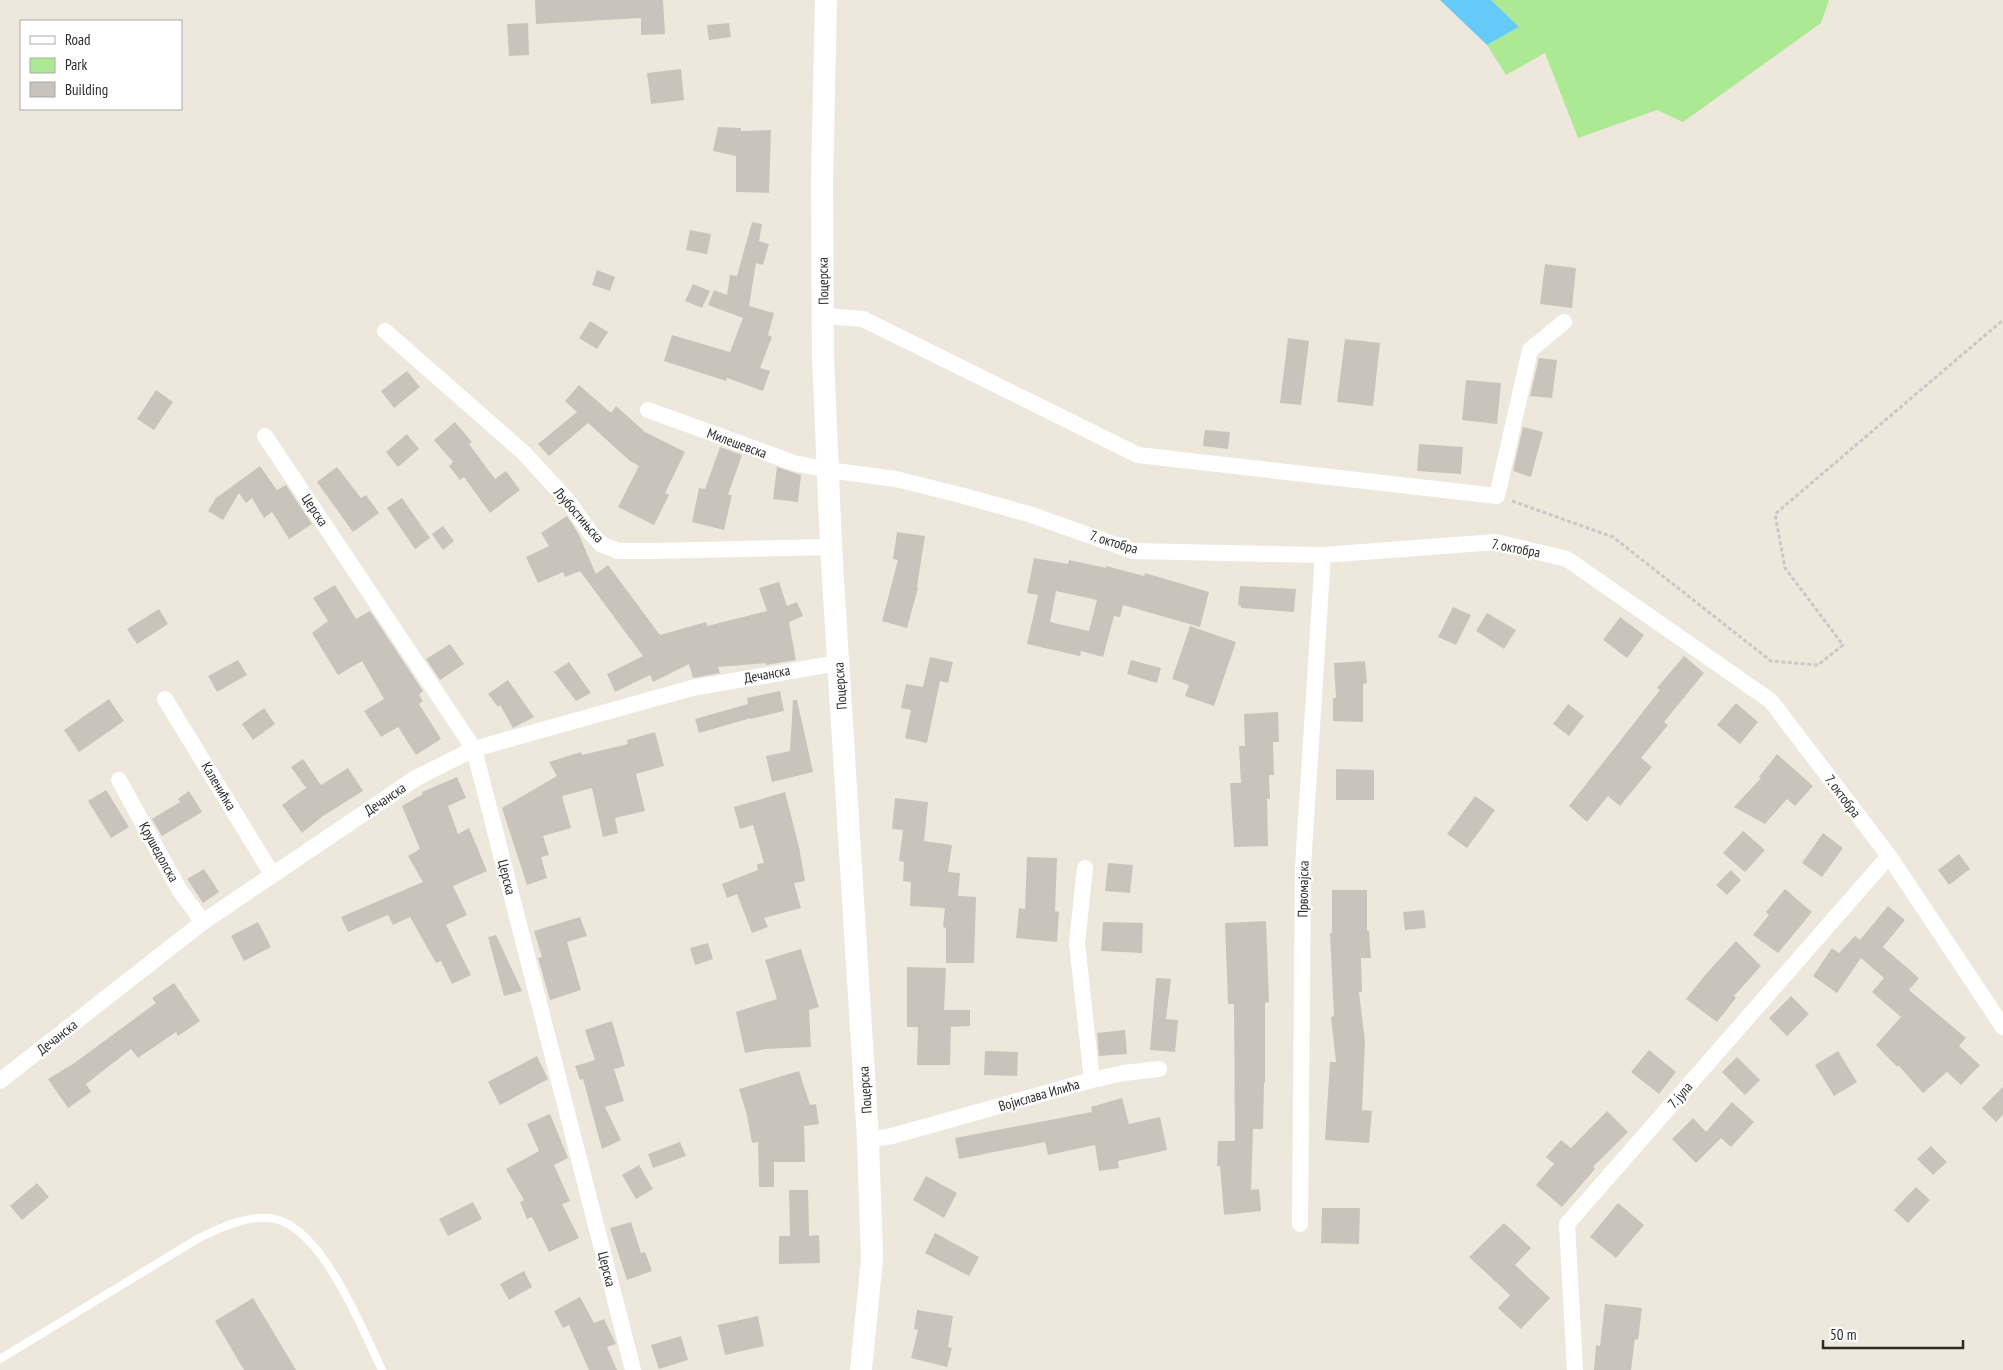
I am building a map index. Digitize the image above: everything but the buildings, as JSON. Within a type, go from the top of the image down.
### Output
[{"type":"main road","name":"Поцерска","points":[[826,0],[822,183],[828,470],[831,547],[868,1140],[872,1259],[861,1370]]},
{"type":"street","points":[[824,316],[863,319],[1138,455],[1497,496],[1530,350],[1564,322]]},
{"type":"street","name":"Љубостињска","points":[[386,331],[524,453],[568,500],[590,532],[601,544],[618,551],[831,547]]},
{"type":"street","name":"Милешевска","points":[[648,410],[794,463],[828,470]]},
{"type":"street","name":"Церска","points":[[265,436],[474,749],[633,1370]]},
{"type":"street","name":"7. октобра","points":[[828,470],[896,479],[964,496],[1032,515],[1133,551],[1323,555],[1496,542],[1566,559],[1771,701],[1889,856],[2003,1027]]},
{"type":"street","name":"Првомајска","points":[[1300,1224],[1303,866],[1323,555]]},
{"type":"street","name":"Дечанска","points":[[0,1081],[203,922],[416,778],[474,749],[692,688],[838,663]]},
{"type":"street","name":"Каленићка","points":[[165,699],[272,874]]},
{"type":"street","name":"Крушедолска","points":[[119,780],[180,891],[203,922]]},
{"type":"street","name":"7. јула","points":[[1575,1370],[1567,1224],[1889,856]]},
{"type":"street","name":"Војислава Илића","points":[[868,1140],[892,1136],[1092,1080],[1077,943],[1085,868]]},
{"type":"street","points":[[1092,1080],[1124,1073],[1159,1069]]},
{"type":"lane","points":[[0,1359],[199,1238],[228,1225],[250,1219],[271,1218],[288,1225],[306,1237],[323,1256],[382,1370]]},
{"type":"path","points":[[1497,496],[1613,537],[1771,661],[1818,665],[1843,645],[1785,568],[1775,514],[2003,320]]},
{"type":"green space","points":[[1491,0],[1829,0],[1821,23],[1683,122],[1657,110],[1578,138],[1545,53],[1506,75],[1487,45],[1519,27]]},
{"type":"water","points":[[1440,0],[1491,0],[1519,27],[1487,45]]}]
